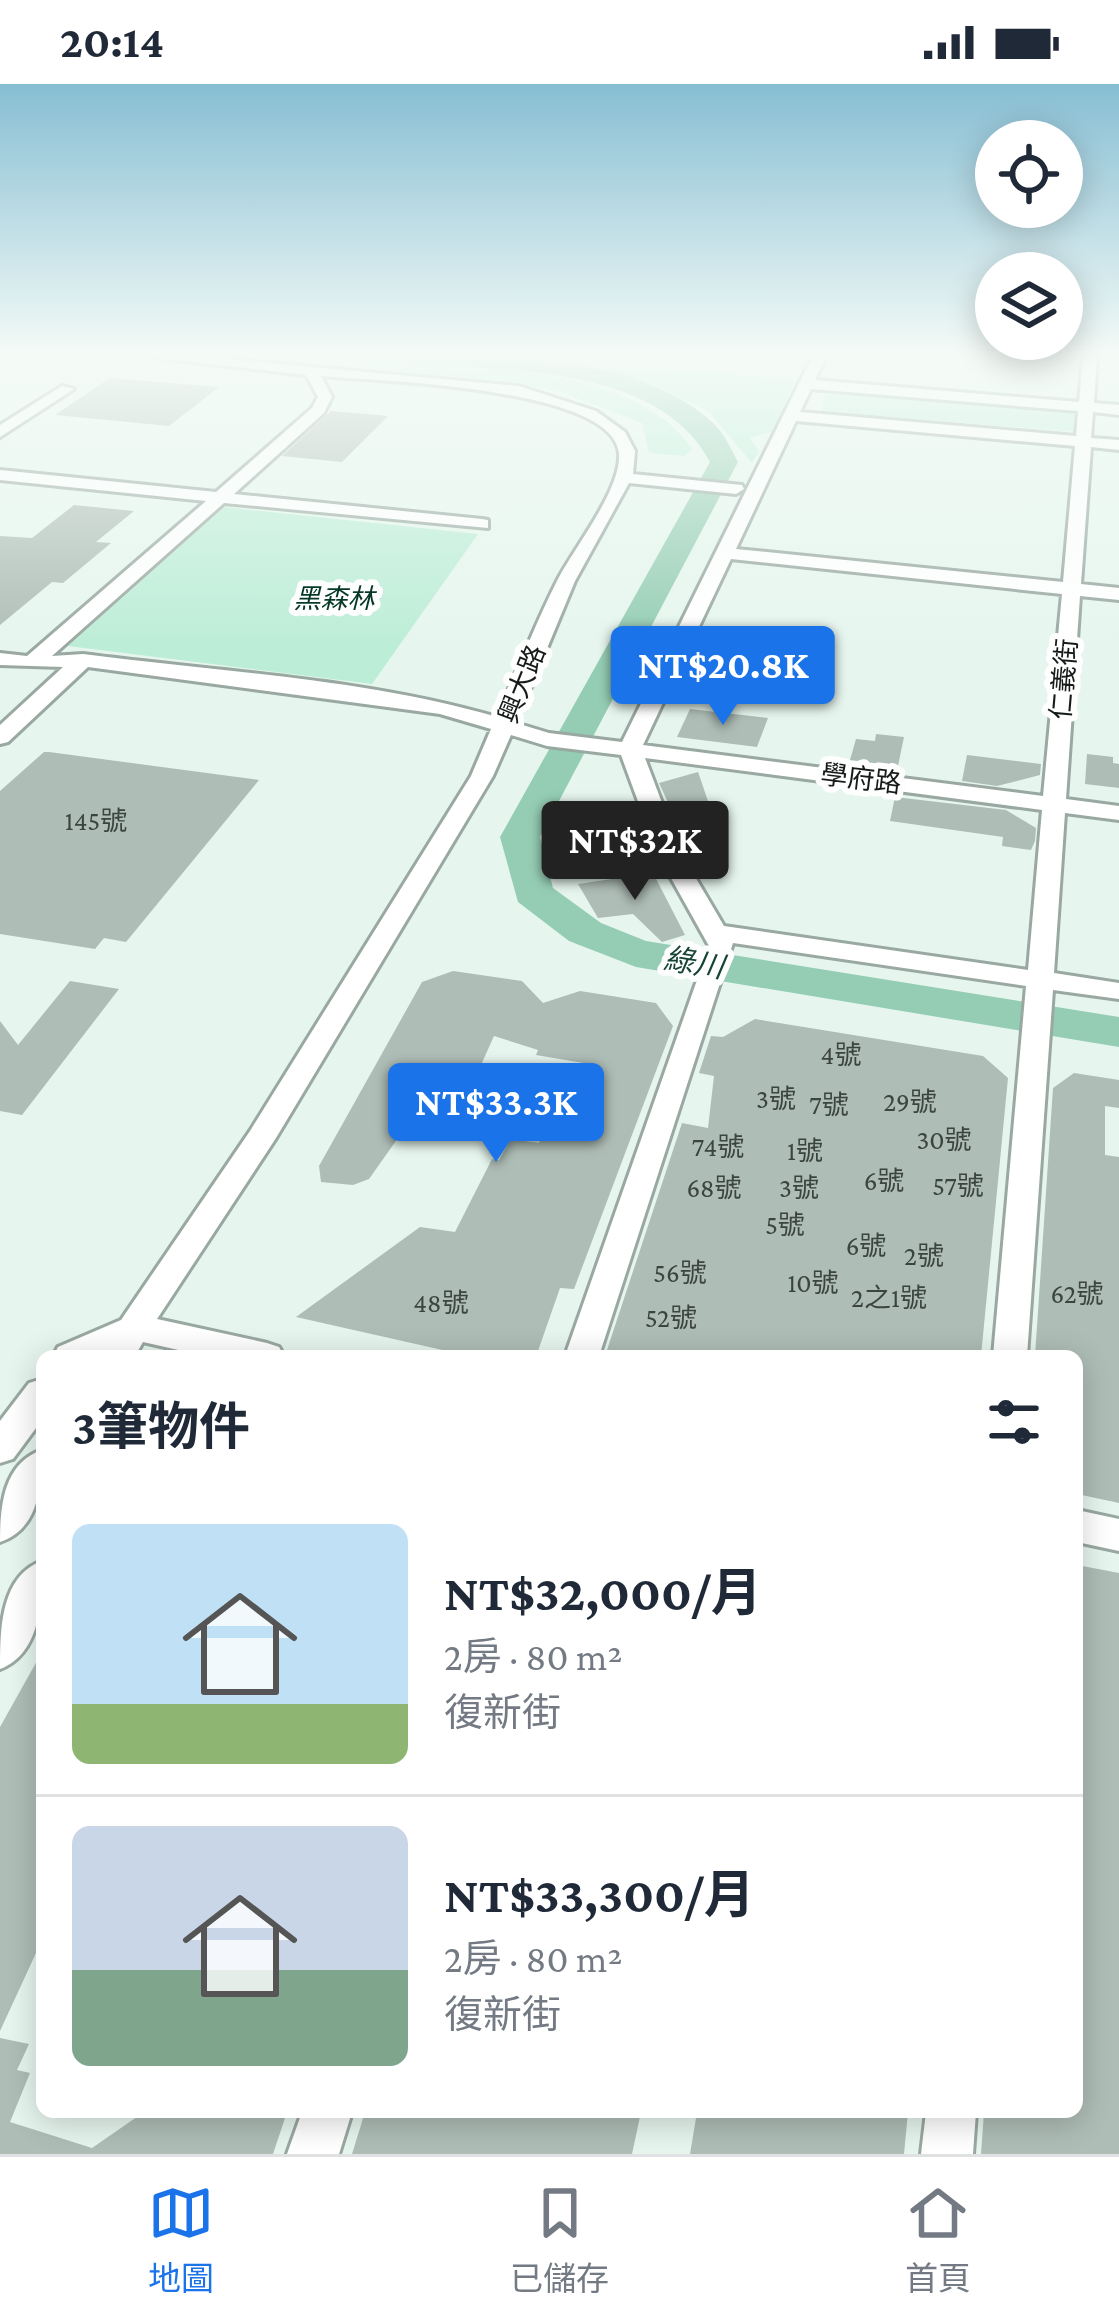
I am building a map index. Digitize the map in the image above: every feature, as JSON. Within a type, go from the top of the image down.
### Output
[{"type":"street","points":[[40,656],[268,454]]},
{"type":"street","points":[[627,454],[624,478],[736,489]]},
{"type":"street","points":[[584,1350],[711,985],[720,942],[669,854],[630,749],[774,454]]},
{"type":"street","name":"仁義街","points":[[1010,1350],[1082,454]]},
{"type":"street","points":[[0,478],[480,527]]},
{"type":"street","name":"興大路","points":[[130,1346],[482,776],[566,581],[624,478]]},
{"type":"street","points":[[724,553],[1119,594]]},
{"type":"street","points":[[0,643],[40,656]]},
{"type":"street","points":[[0,659],[82,660],[442,708],[504,728]]},
{"type":"street","points":[[0,736],[82,660]]},
{"type":"street","name":"學府路","points":[[504,728],[547,739],[1119,813]]},
{"type":"street","points":[[720,942],[1039,990],[1119,991]]},
{"type":"street","points":[[130,1346],[185,1350]]},
{"type":"street","points":[[0,1448],[36,1401]]},
{"type":"street","points":[[0,1526],[36,1474]]},
{"type":"street","points":[[1083,1527],[1119,1535]]},
{"type":"street","points":[[0,1650],[36,1588]]},
{"type":"street","points":[[313,2154],[325,2118]]},
{"type":"street","points":[[947,2154],[950,2118]]},
{"type":"green space","name":"黑森林","points":[[224,507],[478,534],[372,684],[68,646]]},
{"type":"building","points":[[285,454],[350,454],[342,462]]},
{"type":"building","points":[[74,505],[134,511],[96,542],[111,543],[63,583],[52,582],[0,625],[0,536],[32,538]]},
{"type":"building","points":[[690,709],[768,718],[757,747],[677,737]]},
{"type":"building","points":[[876,734],[904,737],[898,766],[850,760],[856,739],[875,741]]},
{"type":"building","points":[[44,752],[259,780],[126,942],[104,938],[95,949],[0,934],[0,791]]},
{"type":"building","points":[[1087,754],[1113,757],[1113,763],[1119,764],[1119,788],[1085,784]]},
{"type":"building","points":[[967,755],[1041,764],[1040,775],[997,786],[962,781]]},
{"type":"building","points":[[698,772],[718,830],[682,833],[659,783]]},
{"type":"building","points":[[895,797],[1006,810],[1036,828],[1035,841],[1031,850],[1002,846],[1003,837],[890,821]]},
{"type":"building","points":[[653,873],[685,935],[662,942],[633,914],[598,918],[578,884]]},
{"type":"building","points":[[453,971],[522,981],[543,1003],[580,991],[656,1003],[673,1026],[574,1289],[560,1288],[538,1350],[442,1350],[296,1317],[420,1227],[455,1232],[492,1159],[499,1160],[511,1139],[539,1143],[554,1109],[595,1065],[536,1055],[538,1050],[494,1036],[476,1076],[433,1074],[410,1121],[369,1179],[353,1185],[321,1182],[319,1166],[422,982]]},
{"type":"building","points":[[70,981],[119,989],[22,1115],[0,1111],[0,1021],[18,1045]]},
{"type":"building","points":[[755,1019],[983,1056],[1008,1078],[982,1350],[607,1350],[682,1123],[708,1128],[714,1076],[699,1073],[711,1036],[723,1037]]},
{"type":"building","points":[[1074,1073],[1119,1080],[1119,1108],[1105,1106],[1105,1155],[1119,1157],[1119,1503],[1083,1495],[1083,1350],[1035,1350],[1053,1088]]},
{"type":"building","points":[[1083,1566],[1119,1573],[1119,2154],[981,2154],[984,2118],[1083,2118]]},
{"type":"building","points":[[36,1663],[36,1953],[0,2031],[0,1727]]},
{"type":"building","points":[[0,2038],[29,2044],[17,2070],[30,2073],[10,2122],[92,2148],[135,2118],[285,2118],[273,2154],[0,2154]]},
{"type":"building","points":[[363,2118],[640,2118],[632,2154],[352,2154]]},
{"type":"building","points":[[696,2118],[907,2118],[904,2154],[690,2154]]},
{"type":"waterway","name":"綠川","points":[[719,454],[724,462],[520,837],[533,893],[585,932],[636,953],[1119,1032]]}]
